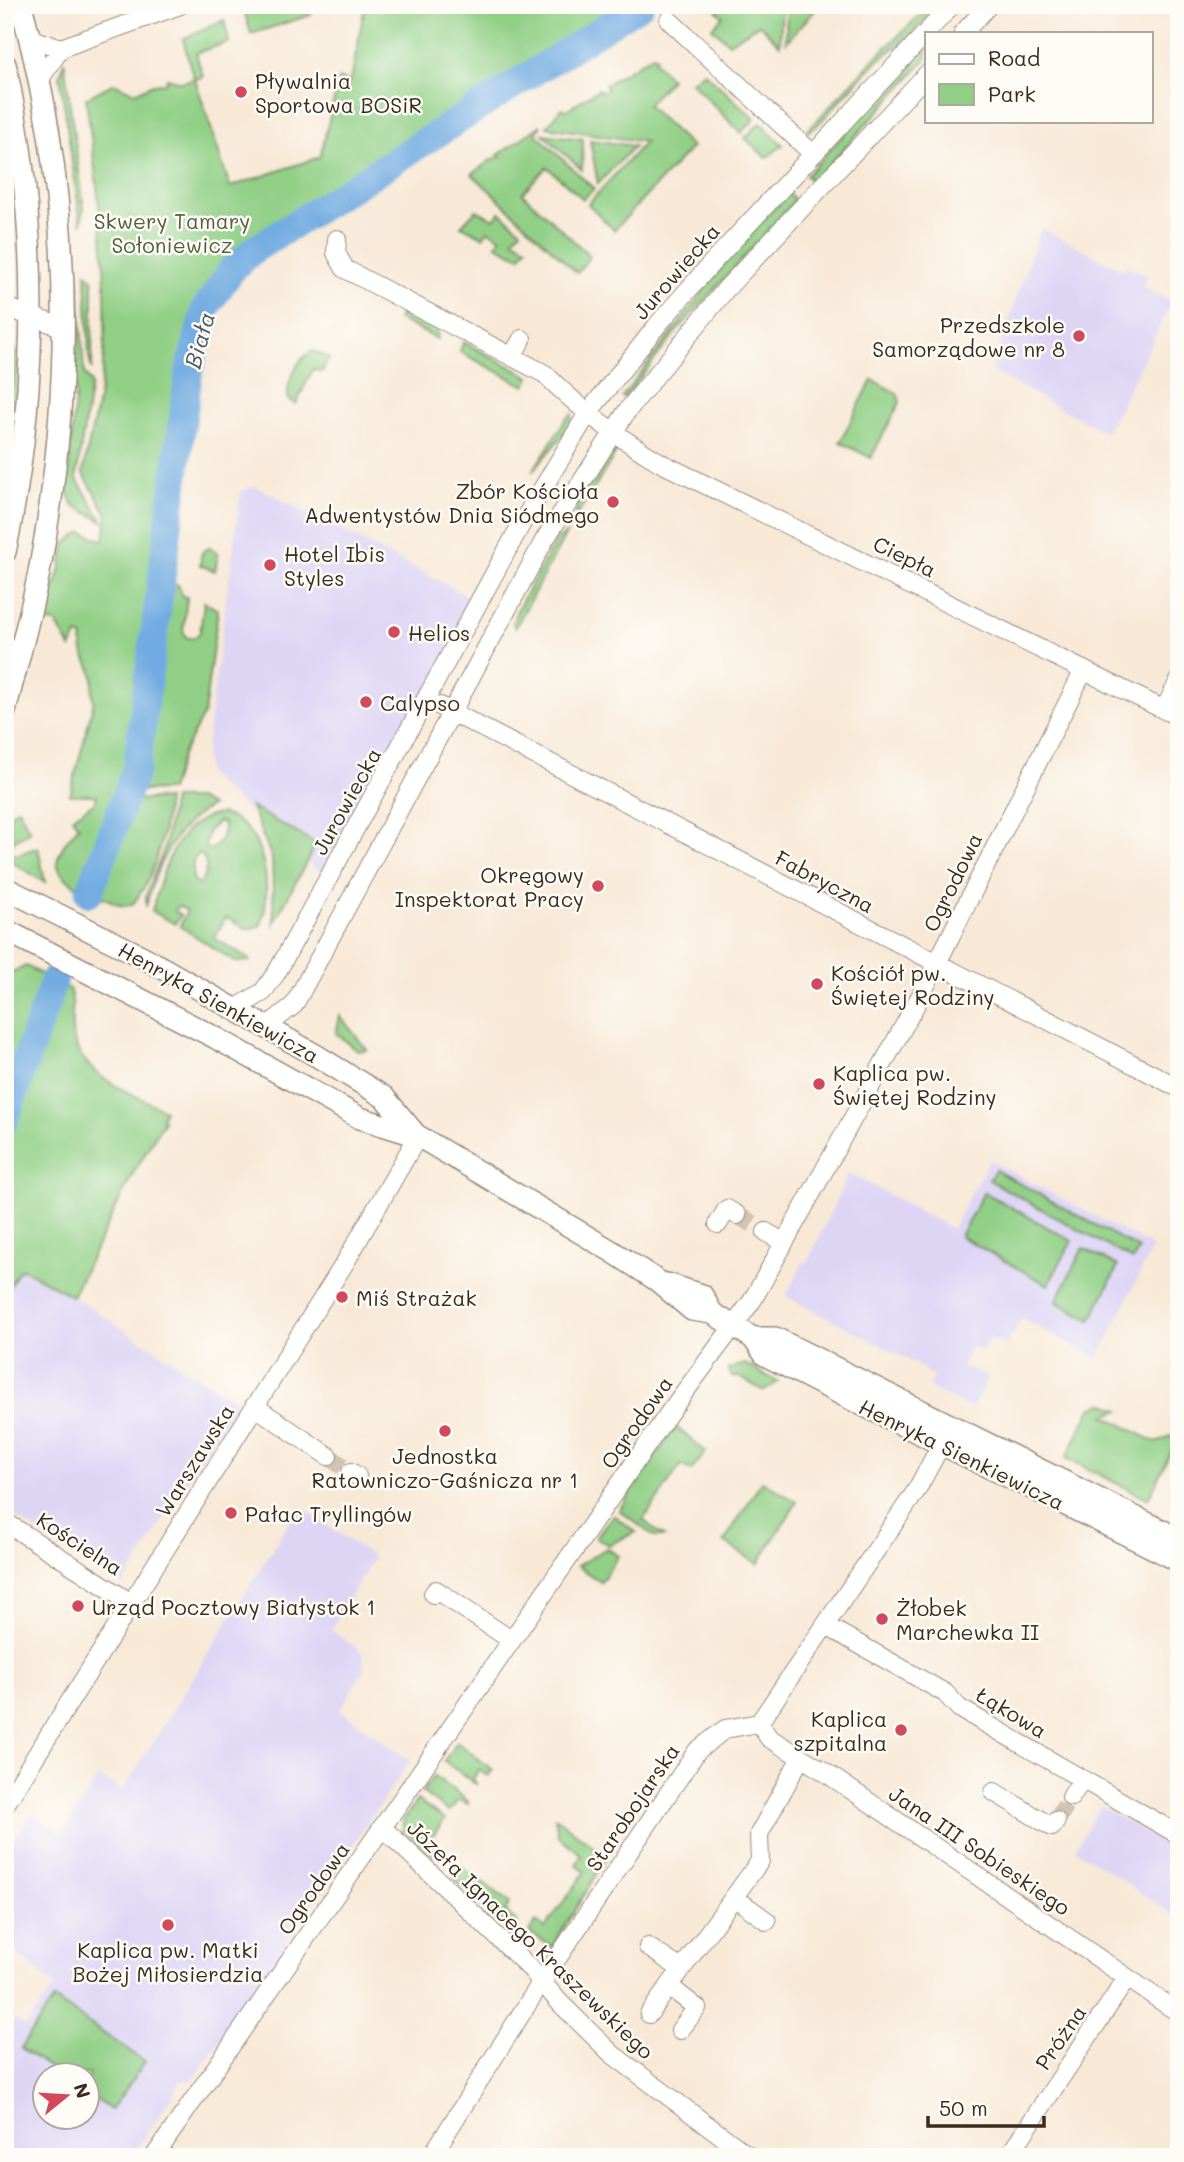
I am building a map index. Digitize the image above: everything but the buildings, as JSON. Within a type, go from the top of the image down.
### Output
[{"type":"main road","points":[[5,711],[36,586],[50,509],[62,388],[64,328],[65,271],[58,195],[40,79],[21,5]]},
{"type":"main road","points":[[5,64],[24,170],[31,314],[24,436],[16,500],[5,552]]},
{"type":"main road","name":"Henryka Sienkiewicza","points":[[5,888],[235,1009],[384,1097],[418,1136]]},
{"type":"main road","name":"Henryka Sienkiewicza","points":[[5,930],[216,1038],[360,1118],[418,1136],[658,1281],[692,1310],[712,1313],[734,1326],[753,1338],[765,1355],[941,1445],[1046,1484],[1179,1539]]},
{"type":"main road","points":[[216,1038],[266,1027]]},
{"type":"main road","name":"Henryka Sienkiewicza","points":[[753,1338],[775,1338],[1046,1484],[1179,1561]]},
{"type":"street","points":[[40,79],[61,48],[180,5]]},
{"type":"street","name":"Jurowiecka","points":[[927,32],[952,5]]},
{"type":"street","points":[[964,32],[989,5]]},
{"type":"street","points":[[668,20],[813,154]]},
{"type":"street","name":"Jurowiecka","points":[[235,1009],[262,992],[291,947],[544,483],[588,413],[659,323],[925,34]]},
{"type":"street","points":[[31,39],[61,48]]},
{"type":"street","points":[[266,1027],[293,1005],[557,517],[613,432],[690,330],[925,76]]},
{"type":"street","name":"Ciepła","points":[[337,239],[336,253],[345,269],[545,374],[588,413],[661,463],[1172,714]]},
{"type":"street","points":[[5,307],[31,314],[64,328]]},
{"type":"street","points":[[5,320],[31,314]]},
{"type":"street","points":[[512,356],[522,339]]},
{"type":"street","points":[[480,601],[498,624]]},
{"type":"street","name":"Ogrodowa","points":[[155,2157],[673,1407],[734,1326],[937,961],[1084,670]]},
{"type":"street","points":[[1172,714],[1179,681]]},
{"type":"street","name":"Fabryczna","points":[[427,699],[909,951],[937,961],[1179,1088]]},
{"type":"street","points":[[335,869],[359,880]]},
{"type":"street","points":[[291,947],[316,961]]},
{"type":"street","name":"Warszawska","points":[[5,1805],[365,1230],[418,1136]]},
{"type":"street","points":[[718,1224],[727,1209],[737,1215]]},
{"type":"street","points":[[766,1232],[783,1242]]},
{"type":"street","points":[[254,1406],[328,1456]]},
{"type":"street","points":[[760,1723],[916,1491],[941,1445]]},
{"type":"street","name":"Kościelna","points":[[5,1522],[131,1602]]},
{"type":"street","points":[[433,1594],[436,1590],[511,1640]]},
{"type":"street","name":"Łąkowa","points":[[825,1625],[945,1693],[959,1707],[1179,1835]]},
{"type":"street","name":"Jana III Sobieskiego","points":[[760,1723],[769,1738],[822,1770],[1179,2013]]},
{"type":"street","name":"Starobojarska","points":[[431,2157],[542,1981],[697,1751],[725,1729],[760,1723]]},
{"type":"street","points":[[649,2014],[761,1861],[759,1834],[805,1762]]},
{"type":"street","points":[[1071,1797],[1082,1780]]},
{"type":"street","points":[[994,1792],[1052,1827],[1056,1821]]},
{"type":"street","name":"Józefa Ignacego Kraszewskiego","points":[[382,1827],[542,1981],[559,2003],[612,2054],[750,2157]]},
{"type":"street","points":[[735,1898],[767,1921]]},
{"type":"street","points":[[648,1947],[681,1969]]},
{"type":"street","name":"Próżna","points":[[1008,2157],[1127,1978]]},
{"type":"street","points":[[670,1987],[697,2008],[680,2030]]},
{"type":"shaded area","name":"Przedszkole Samorządowe nr 8","points":[[1041,228],[1123,270],[1126,265],[1147,275],[1142,286],[1172,302],[1106,433],[991,371]]},
{"type":"shaded area","points":[[255,486],[480,602],[327,879],[207,774],[205,755],[241,491]]},
{"type":"shaded area","points":[[989,1160],[1153,1247],[1098,1359],[1022,1319],[1006,1346],[990,1338],[982,1351],[971,1346],[962,1366],[988,1378],[972,1409],[928,1387],[933,1376],[923,1370],[924,1367],[917,1368],[918,1365],[786,1296],[803,1262],[807,1263],[849,1173],[952,1229]]},
{"type":"shaded area","points":[[21,1268],[72,1296],[237,1402],[123,1585],[5,1511],[5,1293]]},
{"type":"shaded area","points":[[299,1506],[374,1557],[331,1630],[363,1653],[364,1670],[340,1710],[410,1761],[193,2080],[182,2081],[131,2157],[5,2157],[5,2036],[15,2020],[26,2026],[55,1986],[6,1945],[12,1935],[5,1926],[5,1853],[32,1813],[63,1834],[98,1776],[123,1791]]},
{"type":"shaded area","points":[[1100,1806],[1179,1852],[1179,1918],[1075,1849]]},
{"type":"green space","points":[[260,5],[300,5],[311,15],[251,34],[245,13]]},
{"type":"green space","name":"Skwery Tamary Sołoniewicz","points":[[365,5],[629,5],[560,54],[255,249],[217,290],[203,318],[189,372],[132,757],[85,891],[65,877],[59,870],[58,863],[63,847],[79,826],[72,818],[95,802],[97,795],[70,795],[94,701],[93,677],[84,655],[83,637],[77,635],[71,648],[56,623],[47,622],[45,609],[56,584],[66,543],[82,532],[104,541],[107,514],[83,473],[101,383],[105,312],[103,241],[86,98],[114,83],[135,93],[153,84],[165,83],[167,78],[182,82],[194,79],[183,39],[224,20],[229,42],[196,53],[203,77],[195,79],[230,187],[320,157],[339,79],[351,81]]},
{"type":"green space","points":[[725,5],[782,5],[780,45],[759,24],[729,43],[712,28],[723,16],[717,11]]},
{"type":"green space","points":[[787,5],[820,5],[786,42]]},
{"type":"green space","points":[[931,5],[939,5],[908,37],[875,63],[816,127],[805,133],[877,56]]},
{"type":"green space","points":[[925,46],[925,60],[921,65],[813,182],[806,176]]},
{"type":"green space","points":[[653,55],[657,57],[654,61],[671,79],[647,105],[692,147],[614,230],[588,204],[645,142],[547,127],[562,108],[566,110],[599,89],[602,93],[608,89],[605,85]]},
{"type":"green space","points":[[64,61],[84,208],[81,225],[60,76]]},
{"type":"green space","points":[[704,72],[755,119],[741,133],[691,82]]},
{"type":"green space","points":[[760,123],[783,145],[766,158],[745,138]]},
{"type":"green space","points":[[541,125],[536,134],[594,189],[583,199],[547,167],[522,193],[590,256],[577,273],[472,174],[491,160],[501,157],[498,155]]},
{"type":"green space","points":[[543,134],[583,139],[582,170]]},
{"type":"green space","points":[[590,140],[634,146],[598,184]]},
{"type":"green space","points":[[5,155],[14,250],[10,250],[5,205]]},
{"type":"green space","points":[[788,193],[795,200],[676,332],[625,398],[622,397],[725,263]]},
{"type":"green space","points":[[476,210],[494,219],[500,212],[521,230],[513,239],[527,247],[520,257],[496,245],[501,238],[488,230],[483,237],[461,226]]},
{"type":"green space","points":[[86,273],[93,280],[92,370],[89,357]]},
{"type":"green space","points":[[78,276],[84,373],[91,383],[76,478],[103,521],[73,505],[67,488],[77,378]]},
{"type":"green space","points":[[403,310],[435,327],[438,332],[437,339],[398,319]]},
{"type":"green space","points":[[8,341],[15,350],[18,367],[5,471]]},
{"type":"green space","points":[[463,342],[530,377],[525,386],[460,352]]},
{"type":"green space","points":[[314,351],[329,358],[322,372],[313,369],[296,404],[289,400],[291,379],[303,358]]},
{"type":"green space","points":[[872,380],[897,393],[900,402],[871,458],[840,442]]},
{"type":"green space","points":[[572,414],[571,425],[532,472],[566,419]]},
{"type":"green space","points":[[617,451],[576,517],[576,507],[609,455]]},
{"type":"green space","points":[[566,534],[515,628],[513,622],[516,612],[556,540]]},
{"type":"green space","points":[[210,547],[218,554],[215,571],[200,565],[202,552]]},
{"type":"green space","points":[[163,579],[179,586],[182,596],[187,597],[183,631],[187,638],[193,638],[200,633],[204,602],[218,610],[204,713],[182,755],[170,790],[132,791],[151,720]]},
{"type":"green space","points":[[167,799],[164,826],[153,868],[132,905],[122,906],[96,894],[130,800]]},
{"type":"green space","points":[[173,799],[198,799],[211,806],[176,836],[155,877],[146,907],[146,895],[164,849]]},
{"type":"green space","points":[[251,807],[316,844],[274,923],[272,858]]},
{"type":"green space","points":[[18,808],[30,831],[15,840],[6,852],[17,855],[38,847],[45,882],[5,858],[5,818]]},
{"type":"green space","points":[[221,814],[236,820],[248,830],[262,859],[266,894],[261,925],[247,928],[226,917],[214,938],[250,961],[235,962],[180,926],[187,911],[178,906],[175,911],[181,915],[175,924],[152,911],[173,850],[193,826],[206,818]],"holes":[[[219,821],[224,825],[222,837],[218,844],[208,850],[205,846],[208,831]],[[199,853],[205,860],[206,868],[199,885],[193,879],[193,860]]]},
{"type":"green space","points":[[26,966],[69,989],[73,1037],[87,1063],[109,1082],[165,1110],[161,1118],[164,1121],[130,1179],[72,1296],[21,1268],[5,1293],[5,975]]},
{"type":"green space","points":[[340,1016],[367,1050],[358,1051],[336,1033]]},
{"type":"green space","points":[[995,1170],[1139,1249],[1133,1260],[989,1180]]},
{"type":"green space","points":[[984,1192],[1072,1241],[1048,1285],[960,1236]]},
{"type":"green space","points":[[1083,1248],[1118,1266],[1091,1320],[1056,1302]]},
{"type":"green space","points":[[745,1364],[778,1382],[764,1391],[739,1377],[732,1377],[728,1369]]},
{"type":"green space","points":[[1103,1403],[1120,1410],[1105,1416],[1157,1443],[1171,1436],[1177,1439],[1148,1499],[1066,1458],[1091,1408]]},
{"type":"green space","points":[[676,1427],[706,1452],[691,1471],[681,1465],[643,1520],[664,1537],[655,1537],[619,1510]]},
{"type":"green space","points":[[762,1481],[797,1502],[758,1564],[724,1542]]},
{"type":"green space","points":[[613,1515],[636,1532],[608,1545],[596,1537]]},
{"type":"green space","points":[[607,1548],[618,1556],[601,1582],[577,1566]]},
{"type":"green space","points":[[457,1742],[493,1770],[488,1776],[479,1770],[473,1779],[477,1785],[444,1761]]},
{"type":"green space","points":[[434,1776],[468,1801],[468,1804],[458,1800],[449,1812],[422,1792]]},
{"type":"green space","points":[[417,1800],[445,1819],[428,1842],[436,1851],[433,1857],[403,1830],[403,1821]]},
{"type":"green space","points":[[555,1817],[607,1857],[552,1947],[529,1932],[536,1922],[545,1928],[585,1872],[576,1864],[582,1855],[558,1836]]},
{"type":"green space","points":[[461,1867],[510,1902],[505,1911],[518,1923],[513,1929],[500,1922],[454,1879]]},
{"type":"green space","points":[[54,1999],[145,2062],[111,2110],[102,2104],[102,2060],[39,2060],[21,2048]]},
{"type":"waterway","name":"Biała","points":[[89,893],[136,769],[189,372],[205,309],[233,268],[255,249],[640,5]]},
{"type":"waterway","name":"Biała","points":[[5,1120],[54,980]]},
{"type":"tunnel","points":[[737,1215],[766,1232]]},
{"type":"tunnel","points":[[328,1456],[351,1472]]},
{"type":"tunnel","points":[[1056,1821],[1071,1797]]},
{"type":"place","name":"Pływalnia Sportowa BOSiR","points":[[241,92]]},
{"type":"place","name":"Przedszkole Samorządowe nr 8","points":[[1079,336]]},
{"type":"place","name":"Zbór Kościoła Adwentystów Dnia Siódmego","points":[[613,502]]},
{"type":"place","name":"Hotel Ibis Styles","points":[[270,565]]},
{"type":"place","name":"Helios","points":[[394,632]]},
{"type":"place","name":"Calypso","points":[[366,702]]},
{"type":"place","name":"Okręgowy Inspektorat Pracy","points":[[598,886]]},
{"type":"place","name":"Kościół pw. Świętej Rodziny","points":[[817,984]]},
{"type":"place","name":"Kaplica pw. Świętej Rodziny","points":[[819,1084]]},
{"type":"place","name":"Miś Strażak","points":[[342,1297]]},
{"type":"place","name":"Jednostka Ratowniczo-Gaśnicza nr 1","points":[[445,1431]]},
{"type":"place","name":"Pałac Tryllingów","points":[[231,1513]]},
{"type":"place","name":"Urząd Pocztowy Białystok 1","points":[[78,1606]]},
{"type":"place","name":"Żłobek Marchewka II","points":[[882,1619]]},
{"type":"place","name":"Kaplica szpitalna","points":[[901,1730]]},
{"type":"place","name":"Kaplica pw. Matki Bożej Miłosierdzia","points":[[168,1925]]}]
